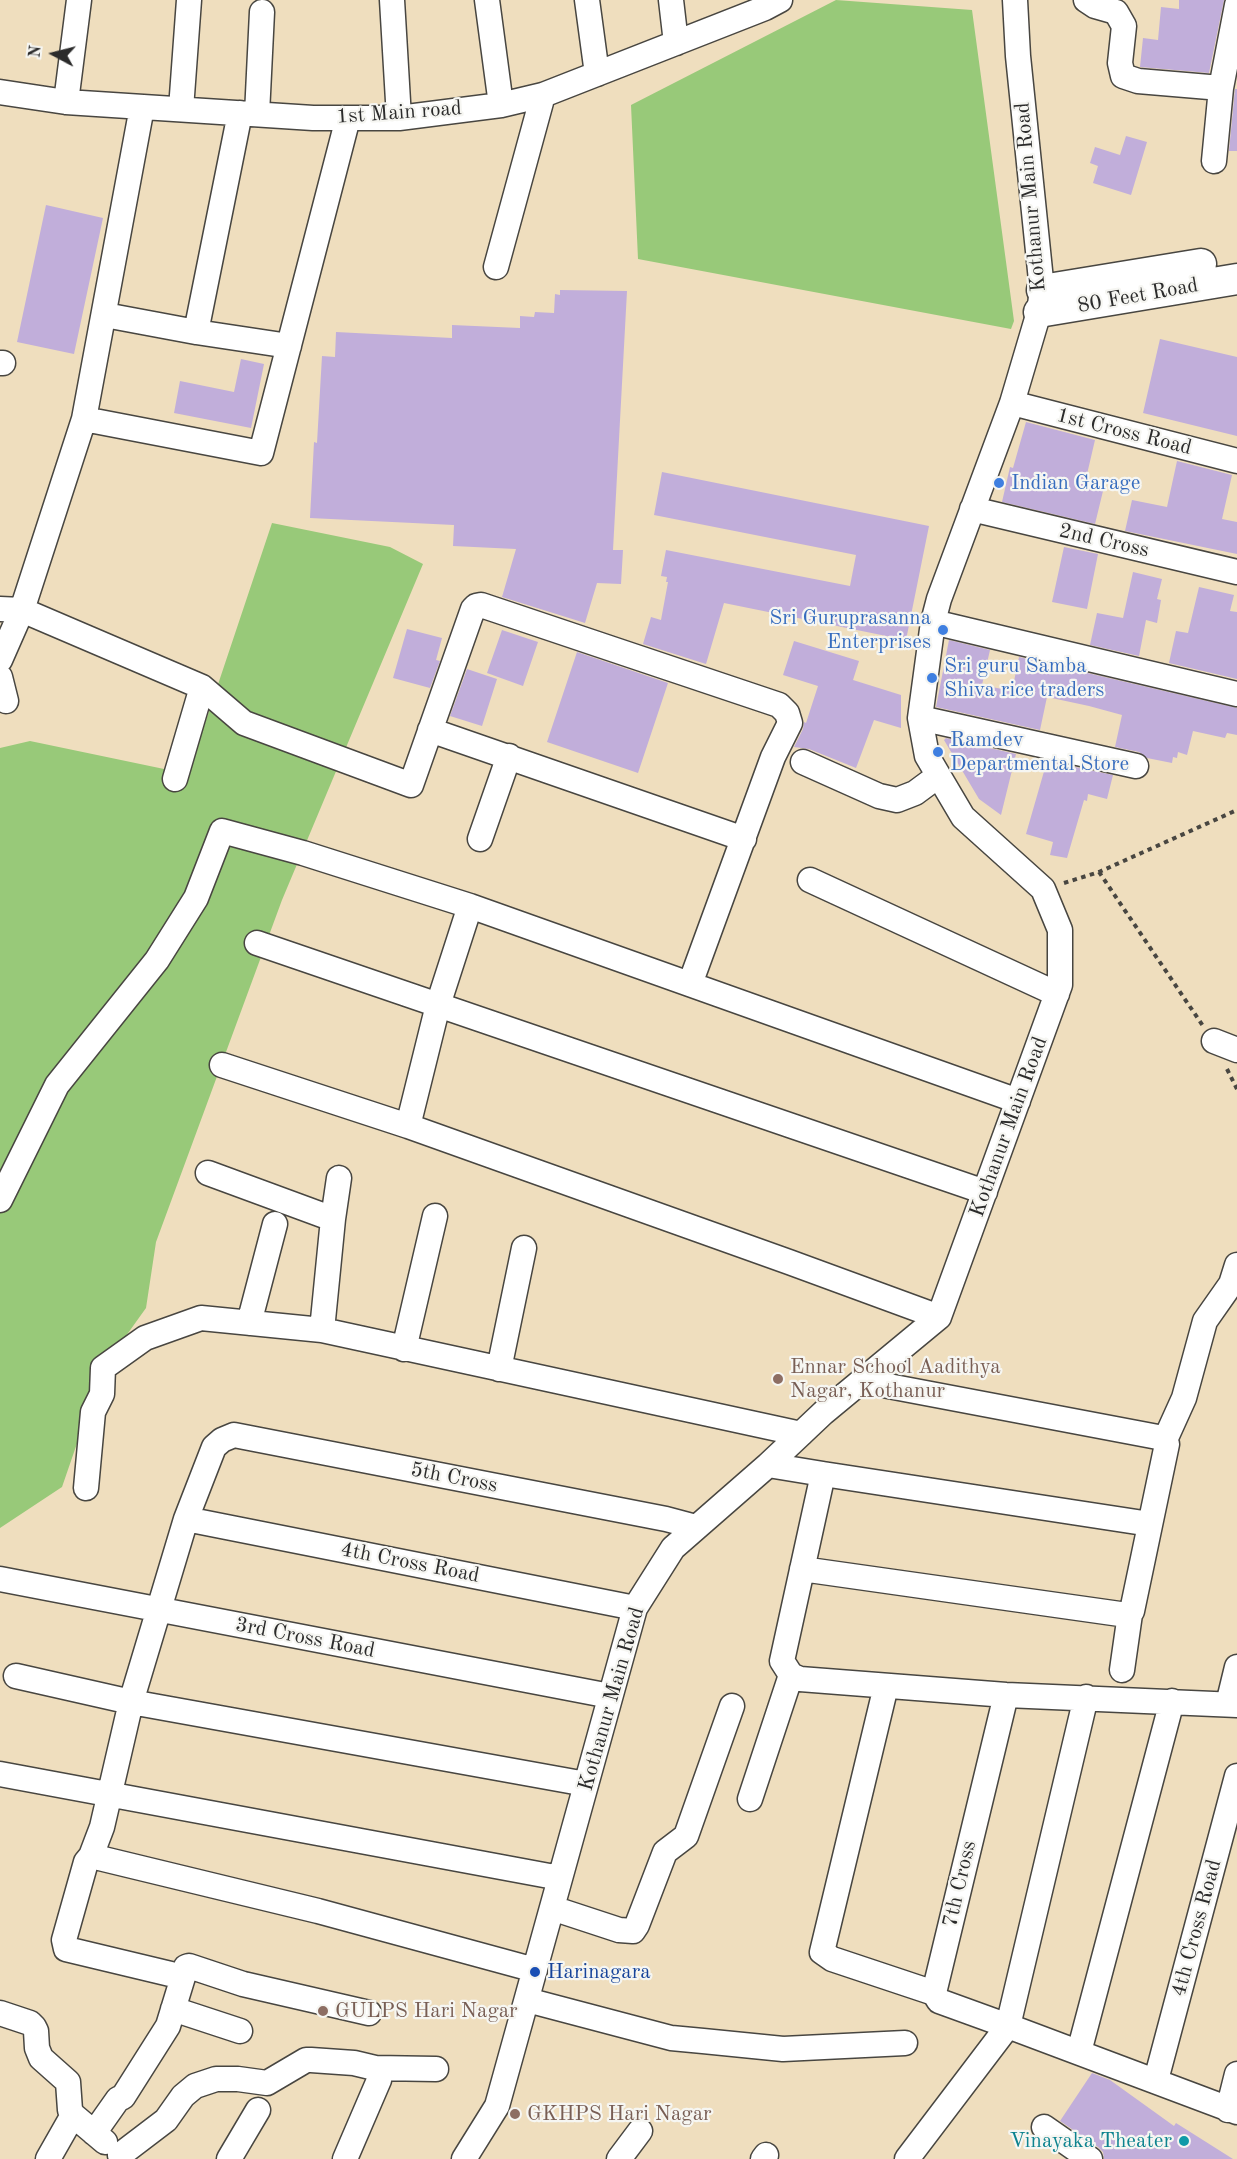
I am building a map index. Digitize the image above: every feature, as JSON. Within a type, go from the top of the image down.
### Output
[{"type":"main road","name":"80 Feet Road","points":[[1040,301],[1237,258]]},
{"type":"main road","name":"80 Feet Road","points":[[1040,301],[1237,279]]},
{"type":"street","points":[[66,102],[79,0]]},
{"type":"street","points":[[181,109],[189,0]]},
{"type":"street","points":[[392,0],[399,118]]},
{"type":"street","points":[[487,0],[501,105]]},
{"type":"street","points":[[587,0],[597,74]]},
{"type":"street","points":[[671,0],[676,43]]},
{"type":"street","name":"1st Main road","points":[[0,92],[66,102],[248,114],[399,118],[501,105],[543,95],[765,8],[780,0]]},
{"type":"street","name":"Kothanur Main Road","points":[[464,2159],[497,2106],[635,1608],[673,1548],[768,1466],[823,1413],[939,1317],[1060,985],[1060,930],[1043,889],[963,817],[927,756],[920,718],[933,622],[1012,403],[1040,301],[1015,0]]},
{"type":"street","points":[[1086,0],[1095,6],[1116,12],[1124,26],[1120,63],[1124,76],[1138,81],[1221,88]]},
{"type":"street","points":[[1214,161],[1221,88],[1237,4]]},
{"type":"street","points":[[196,332],[248,114],[262,12]]},
{"type":"street","points":[[496,267],[543,95]]},
{"type":"street","points":[[0,660],[11,610],[84,419],[142,107]]},
{"type":"street","points":[[84,419],[261,453],[348,118]]},
{"type":"street","points":[[105,315],[289,346]]},
{"type":"street","name":"1st Cross Road","points":[[1012,403],[1237,462]]},
{"type":"street","name":"2nd Cross","points":[[972,510],[1237,572]]},
{"type":"street","points":[[11,610],[202,687],[244,723],[411,784],[473,609],[481,605],[779,705],[787,712],[790,723],[773,757],[690,984]]},
{"type":"street","points":[[933,622],[1237,693]]},
{"type":"street","points":[[0,677],[6,701]]},
{"type":"street","points":[[175,779],[202,687]]},
{"type":"street","points":[[920,718],[1136,766]]},
{"type":"street","points":[[430,730],[744,839]]},
{"type":"street","points":[[480,839],[509,756]]},
{"type":"street","points":[[803,762],[879,796],[897,800],[915,793],[938,776]]},
{"type":"street","points":[[0,1200],[57,1085],[157,960],[196,897],[222,831],[303,853],[470,906],[1018,1101]]},
{"type":"street","points":[[810,880],[1057,994]]},
{"type":"street","points":[[408,1126],[438,1005],[470,906]]},
{"type":"street","points":[[256,943],[985,1192]]},
{"type":"street","points":[[1214,1041],[1237,1050]]},
{"type":"street","points":[[222,1065],[408,1126],[939,1317]]},
{"type":"street","points":[[208,1173],[333,1219]]},
{"type":"street","points":[[322,1330],[339,1178]]},
{"type":"street","points":[[404,1349],[435,1216]]},
{"type":"street","points":[[249,1323],[275,1224]]},
{"type":"street","points":[[499,1369],[524,1248]]},
{"type":"street","points":[[1122,1670],[1130,1614],[1167,1444],[1165,1440],[1184,1398],[1204,1321],[1231,1284],[1237,1264]]},
{"type":"street","points":[[86,1488],[93,1412],[102,1394],[103,1368],[145,1338],[201,1318],[322,1330],[801,1434]]},
{"type":"street","points":[[862,1381],[1165,1440]]},
{"type":"street","name":"5th Cross","points":[[186,1519],[214,1447],[222,1440],[234,1435],[666,1519],[696,1527]]},
{"type":"street","points":[[768,1466],[1150,1524]]},
{"type":"street","points":[[823,1474],[782,1661],[790,1675],[800,1679],[1006,1695],[1233,1705],[1237,1667]]},
{"type":"street","points":[[183,1977],[66,1949],[64,1940],[86,1862],[91,1856],[102,1827],[131,1702],[186,1519]]},
{"type":"street","name":"4th Cross Road","points":[[186,1519],[635,1608]]},
{"type":"street","points":[[802,1569],[1130,1614]]},
{"type":"street","name":"3rd Cross Road","points":[[0,1579],[610,1696]]},
{"type":"street","points":[[750,1799],[790,1675]]},
{"type":"street","points":[[16,1676],[131,1702],[586,1784]]},
{"type":"street","points":[[886,1686],[822,1952],[832,1959],[934,1993],[939,2001],[1156,2080],[1233,2111],[1237,2074]]},
{"type":"street","name":"7th Cross","points":[[934,1993],[1006,1695]]},
{"type":"street","points":[[907,2159],[1008,2026],[1086,1697]]},
{"type":"street","points":[[1079,2052],[1172,1701]]},
{"type":"street","points":[[552,1908],[619,1930],[633,1930],[637,1925],[665,1852],[687,1836],[732,1706]]},
{"type":"street","points":[[0,1774],[560,1878]]},
{"type":"street","name":"4th Cross Road","points":[[1156,2080],[1237,1776]]},
{"type":"street","points":[[91,1856],[318,1911],[535,1970]]},
{"type":"street","points":[[94,2133],[118,2099],[123,2097],[168,2026],[186,1967],[192,1966],[243,1984],[369,2013]]},
{"type":"street","points":[[526,2001],[671,2037],[703,2041],[783,2049],[905,2043]]},
{"type":"street","points":[[173,2009],[240,2031]]},
{"type":"street","points":[[0,2013],[30,2023],[36,2031],[40,2058],[68,2082],[68,2104],[73,2115],[123,2157],[166,2120],[183,2096],[195,2086],[216,2079],[267,2083],[306,2060],[354,2063],[375,2068],[436,2069]]},
{"type":"street","points":[[345,2159],[379,2080],[380,2075],[375,2068]]},
{"type":"street","points":[[229,2159],[258,2110]]},
{"type":"street","points":[[48,2159],[73,2115]]},
{"type":"street","points":[[1044,2127],[1090,2159]]},
{"type":"street","points":[[619,2159],[640,2131]]},
{"type":"path","points":[[1043,889],[1099,872],[1237,810]]},
{"type":"path","points":[[1099,872],[1214,1041],[1237,1089]]},
{"type":"green space","points":[[836,0],[972,10],[1014,321],[1011,329],[638,259],[631,105]]},
{"type":"green space","points":[[272,523],[390,547],[423,564],[282,900],[156,1242],[146,1308],[103,1368],[62,1487],[0,1528],[0,748],[30,741],[188,774]]},
{"type":"building","points":[[1179,0],[1224,0],[1209,73],[1140,67],[1143,38],[1158,40],[1161,7],[1179,9]]},
{"type":"building","points":[[1235,89],[1237,89],[1237,151],[1229,151]]},
{"type":"building","points":[[1126,136],[1147,142],[1131,195],[1093,183],[1098,166],[1090,163],[1095,147],[1120,155]]},
{"type":"building","points":[[46,205],[103,218],[74,354],[17,342]]},
{"type":"building","points":[[560,290],[627,291],[613,550],[623,550],[621,584],[597,583],[585,623],[502,597],[516,549],[453,546],[454,525],[310,518],[322,356],[335,357],[336,332],[452,338],[452,325],[520,328],[520,316],[534,317],[535,312],[554,313],[555,294],[560,295]]},
{"type":"building","points":[[1160,339],[1237,357],[1237,436],[1143,413]]},
{"type":"building","points":[[241,359],[264,364],[251,428],[174,413],[180,381],[234,392]]},
{"type":"building","points":[[1026,422],[1095,440],[1084,487],[1103,491],[1095,524],[1002,502],[1010,467],[1013,468]]},
{"type":"building","points":[[1177,461],[1232,475],[1222,519],[1237,522],[1237,554],[1125,531],[1132,500],[1167,507]]},
{"type":"building","points":[[662,472],[929,526],[906,640],[724,603],[706,664],[643,644],[651,617],[661,620],[668,582],[666,582],[667,577],[661,576],[666,550],[850,586],[856,555],[654,515]]},
{"type":"building","points":[[1064,547],[1098,554],[1087,609],[1052,602]]},
{"type":"building","points":[[1133,572],[1162,579],[1157,599],[1161,600],[1157,623],[1146,620],[1139,656],[1090,645],[1097,613],[1123,618]]},
{"type":"building","points":[[1199,587],[1234,595],[1230,611],[1237,612],[1237,679],[1169,663],[1176,631],[1188,633]]},
{"type":"building","points":[[407,629],[442,638],[436,660],[440,661],[430,688],[393,678]]},
{"type":"building","points":[[502,630],[538,642],[523,686],[487,673]]},
{"type":"building","points":[[949,640],[990,650],[982,685],[1012,691],[1019,657],[1237,708],[1237,735],[1227,733],[1225,738],[1193,731],[1187,755],[1178,752],[1177,758],[1173,757],[1172,763],[1147,758],[1139,752],[1115,747],[1122,715],[1089,706],[1047,697],[1040,730],[936,707]]},
{"type":"building","points":[[794,641],[859,661],[853,680],[901,695],[901,728],[874,720],[856,768],[809,749],[794,747],[804,722],[806,723],[818,686],[783,675]]},
{"type":"building","points":[[577,652],[668,683],[638,773],[547,742]]},
{"type":"building","points":[[467,669],[497,679],[482,726],[450,716]]},
{"type":"building","points":[[946,738],[1016,754],[1001,815],[979,799],[944,740]]},
{"type":"building","points":[[1047,761],[1113,775],[1107,799],[1088,794],[1087,801],[1084,800],[1067,858],[1050,855],[1053,842],[1026,834]]},
{"type":"building","points":[[1092,2073],[1110,2080],[1174,2126],[1176,2123],[1233,2159],[1104,2159],[1103,2152],[1098,2147],[1060,2121]]},
{"type":"place","name":"Indian Garage","points":[[999,483]]},
{"type":"place","name":"Sri Guruprasanna Enterprises","points":[[943,630]]},
{"type":"place","name":"Sri guru Samba Shiva rice traders","points":[[932,678]]},
{"type":"place","name":"Ramdev Departmental Store","points":[[938,752]]},
{"type":"place","name":"Ennar School Aadithya Nagar, Kothanur","points":[[778,1379]]},
{"type":"place","name":"Harinagara","points":[[535,1972]]},
{"type":"place","name":"GULPS Hari Nagar","points":[[323,2011]]},
{"type":"place","name":"GKHPS Hari Nagar","points":[[515,2114]]},
{"type":"place","name":"Vinayaka Theater","points":[[1184,2141]]}]
